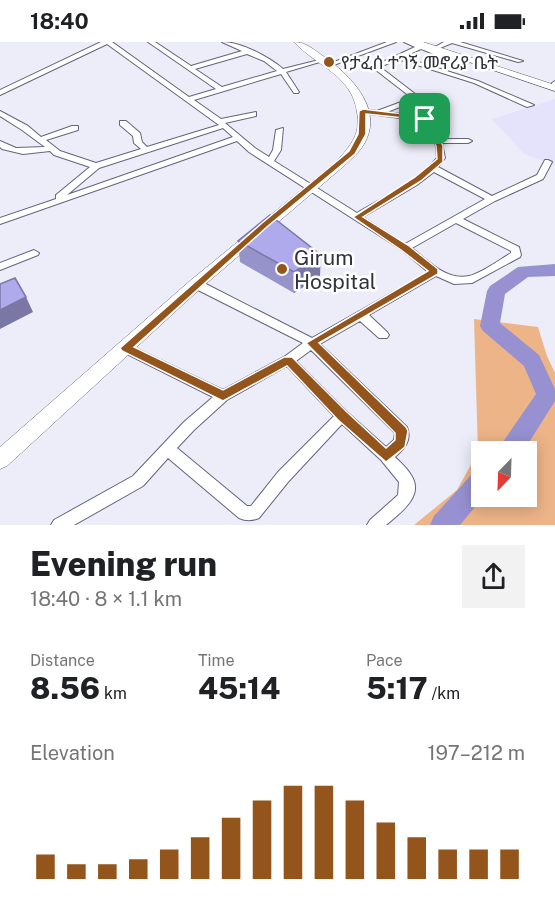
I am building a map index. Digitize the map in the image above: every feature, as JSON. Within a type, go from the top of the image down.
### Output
[{"type":"main road","points":[[0,460],[196,284],[269,228],[310,187],[357,146],[363,128],[363,111],[351,84],[298,42]]},
{"type":"main road","points":[[421,44],[438,47],[555,85]]},
{"type":"main road","points":[[421,44],[470,61],[555,85]]},
{"type":"street","points":[[0,93],[107,42],[189,99],[222,124],[236,139],[405,248],[435,272],[451,279],[465,281],[516,255],[516,249],[455,219]]},
{"type":"street","points":[[151,42],[221,89]]},
{"type":"street","points":[[225,42],[251,51],[284,70],[296,92]]},
{"type":"street","points":[[251,51],[253,42]]},
{"type":"street","points":[[189,99],[284,70],[325,62],[393,42]]},
{"type":"street","points":[[407,42],[421,44]]},
{"type":"street","points":[[438,47],[449,42]]},
{"type":"street","points":[[454,42],[520,61]]},
{"type":"street","points":[[357,217],[433,168],[442,156],[438,141],[425,119],[424,109],[417,98],[375,67],[421,44]]},
{"type":"street","points":[[190,68],[251,51]]},
{"type":"street","points":[[398,57],[476,82],[530,105]]},
{"type":"street","points":[[379,112],[417,98]]},
{"type":"street","points":[[363,111],[425,119]]},
{"type":"street","points":[[0,113],[64,156],[96,166]]},
{"type":"street","points":[[54,201],[96,166],[253,114]]},
{"type":"street","points":[[0,121],[9,118]]},
{"type":"street","points":[[123,123],[137,135],[138,143],[147,151]]},
{"type":"street","points":[[39,140],[75,128]]},
{"type":"street","points":[[270,161],[277,150],[280,130]]},
{"type":"street","points":[[0,221],[236,139]]},
{"type":"street","points":[[438,141],[468,141]]},
{"type":"street","points":[[0,143],[5,149],[12,150],[50,148]]},
{"type":"street","points":[[405,248],[492,199],[540,177],[548,162]]},
{"type":"street","points":[[433,168],[492,199]]},
{"type":"street","points":[[0,267],[34,253]]},
{"type":"street","points":[[59,525],[129,487],[146,474],[189,426],[223,396],[435,272]]},
{"type":"street","points":[[196,284],[312,343],[402,431],[401,443],[386,456]]},
{"type":"street","points":[[361,315],[383,335]]},
{"type":"street","points":[[126,348],[223,396]]},
{"type":"street","points":[[288,360],[342,416],[386,456],[406,479],[405,499],[375,525]]},
{"type":"street","points":[[168,449],[244,513],[254,513],[283,477],[342,416]]},
{"type":"shaded area","points":[[555,99],[555,165],[524,154],[492,119]]},
{"type":"shaded area","points":[[474,319],[538,327],[555,373],[555,525],[414,525],[457,490],[471,465],[471,507],[537,507],[537,441],[478,441]]},
{"type":"building","points":[[270,215],[321,255],[294,272],[238,241]]},
{"type":"building","points":[[15,278],[26,297],[0,310],[0,284]]},
{"type":"waterway","points":[[517,441],[547,395],[532,361],[490,326],[496,291],[524,271],[555,270]]},
{"type":"waterway","points":[[443,525],[471,493]]},
{"type":"place","name":"የታፈሰ ተገኝ መኖሪያ ቤት","points":[[329,62]]},
{"type":"place","name":"Girum Hospital","points":[[282,269]]},
{"type":"route","points":[[363,111],[425,119],[440,146],[442,156],[440,160],[418,179],[357,217],[405,248],[435,272],[312,343],[402,431],[401,443],[386,456],[342,416],[288,360],[223,396],[126,348],[196,284],[352,152],[362,134],[363,111]]}]
